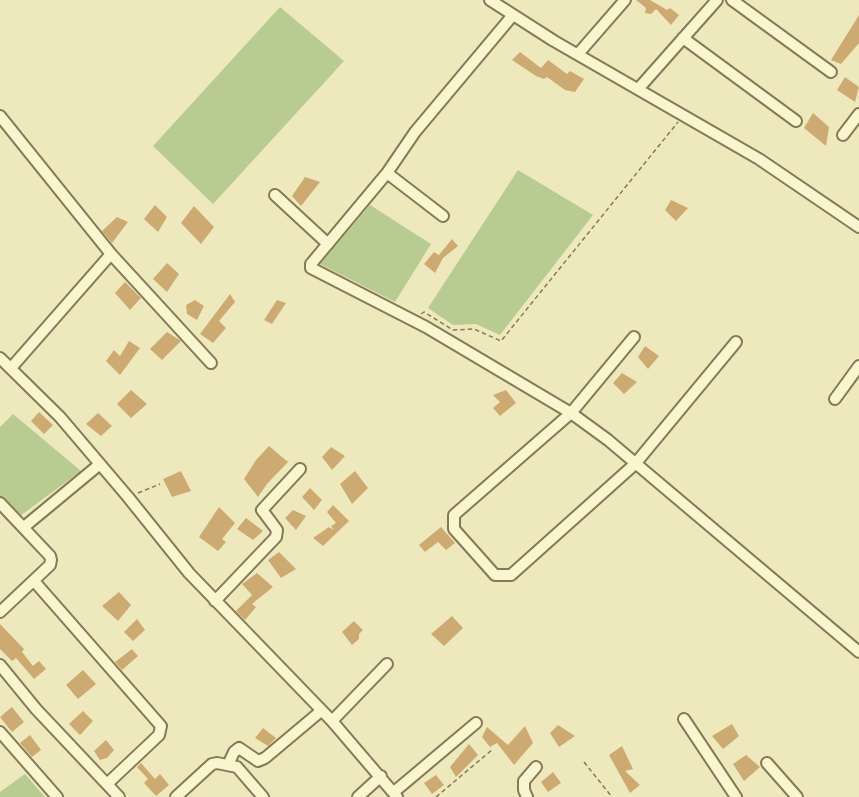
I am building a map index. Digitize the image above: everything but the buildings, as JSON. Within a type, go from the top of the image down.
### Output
[{"type":"street","points":[[490,0],[788,177],[859,227]]},
{"type":"street","points":[[578,54],[625,0]]},
{"type":"street","points":[[639,88],[717,0]]},
{"type":"street","points":[[732,0],[831,72]]},
{"type":"street","points":[[513,15],[415,132],[387,173],[310,264],[314,272],[488,361],[571,413],[859,652]]},
{"type":"street","points":[[683,38],[796,121]]},
{"type":"street","points":[[843,135],[859,114]]},
{"type":"street","points":[[0,116],[111,254],[211,363]]},
{"type":"street","points":[[387,173],[443,216]]},
{"type":"street","points":[[275,195],[328,244]]},
{"type":"street","points":[[11,368],[111,254]]},
{"type":"street","points":[[634,337],[571,413],[454,515],[454,529],[495,575],[511,575],[635,464],[736,342]]},
{"type":"street","points":[[0,358],[60,417],[129,497],[189,573],[332,721],[396,794],[476,723]]},
{"type":"street","points":[[835,399],[859,366]]},
{"type":"street","points":[[24,527],[100,464]]},
{"type":"street","points":[[215,601],[276,537],[277,530],[262,510],[300,469]]},
{"type":"street","points":[[0,503],[24,527],[51,560],[34,581],[0,612]]},
{"type":"street","points":[[34,581],[161,726],[159,735],[107,784]]},
{"type":"street","points":[[332,721],[387,664]]},
{"type":"street","points":[[0,665],[36,709],[119,797]]},
{"type":"street","points":[[228,765],[234,752],[239,748],[244,749],[258,761],[265,758],[321,711]]},
{"type":"street","points":[[684,719],[736,797]]},
{"type":"street","points":[[0,732],[57,797]]},
{"type":"street","points":[[767,763],[798,797]]},
{"type":"street","points":[[176,797],[212,764],[228,765],[246,775],[263,797]]},
{"type":"street","points":[[527,797],[524,781],[536,767]]},
{"type":"street","points":[[358,797],[381,776]]},
{"type":"path","points":[[403,316],[418,316],[424,312],[453,330],[474,329],[501,341],[685,114]]},
{"type":"path","points":[[129,497],[160,484]]},
{"type":"path","points":[[436,797],[493,749]]},
{"type":"path","points":[[584,762],[612,797]]},
{"type":"green space","points":[[280,7],[344,61],[213,204],[153,146]]},
{"type":"green space","points":[[518,170],[593,215],[500,335],[476,324],[453,325],[428,308]]},
{"type":"green space","points":[[370,205],[431,244],[395,302],[320,264]]},
{"type":"green space","points":[[13,414],[81,471],[20,516],[0,497],[0,427]]},
{"type":"green space","points":[[25,774],[45,797],[0,797],[0,792]]}]
